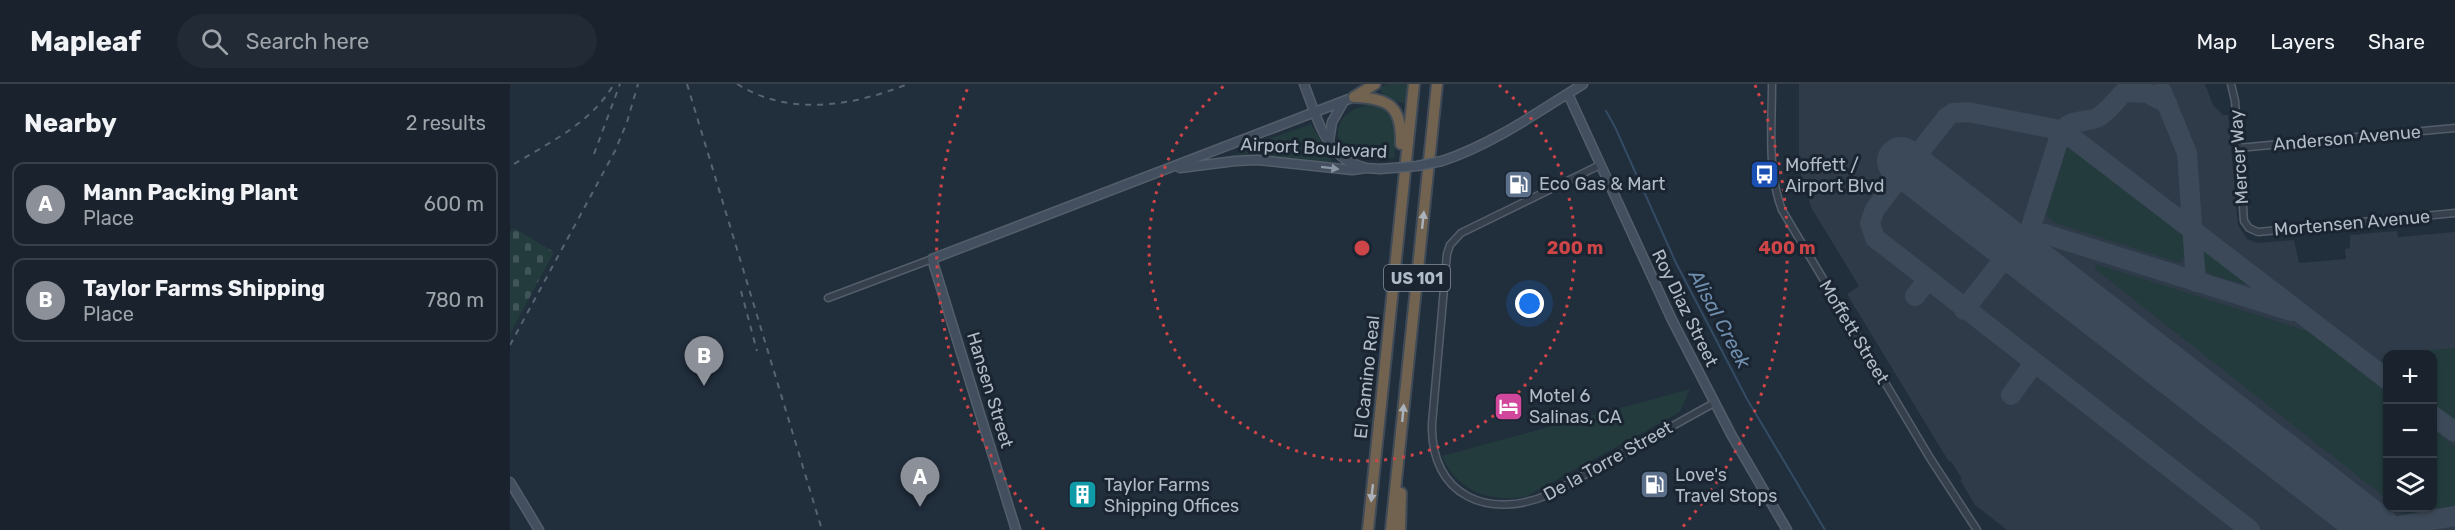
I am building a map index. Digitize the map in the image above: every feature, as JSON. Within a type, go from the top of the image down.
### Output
[{"type":"highway","points":[[1349,99],[1375,84]]},
{"type":"highway","name":"El Camino Real","points":[[1368,530],[1414,84]]},
{"type":"highway","name":"US 101","points":[[1391,530],[1437,84]]},
{"type":"highway","points":[[1349,99],[1377,98],[1386,102],[1398,115],[1402,133],[1399,226]]},
{"type":"highway","points":[[1398,472],[1402,498],[1400,530]]},
{"type":"main road","points":[[1304,84],[1329,141],[1348,162],[1366,168]]},
{"type":"main road","name":"Airport Boulevard","points":[[1168,170],[1258,160],[1352,170],[1417,166],[1465,153],[1584,84]]},
{"type":"main road","name":"Roy Diaz Street","points":[[1568,94],[1641,256],[1714,403],[1787,530]]},
{"type":"main road","points":[[1329,141],[1332,122],[1349,99]]},
{"type":"main road","name":"Airport Boulevard","points":[[932,259],[1349,99]]},
{"type":"main road","name":"Hansen Street","points":[[932,259],[1016,530]]},
{"type":"main road","points":[[510,482],[539,530]]},
{"type":"street","name":"Moffett Street","points":[[1772,84],[1772,164],[1776,193],[1782,210],[1930,458],[1977,530]]},
{"type":"street","name":"Mercer Way","points":[[2231,84],[2235,101],[2244,221],[2249,228]]},
{"type":"street","name":"Anderson Avenue","points":[[2238,148],[2455,128]]},
{"type":"street","name":"De la Torre Street","points":[[1600,165],[1461,233],[1450,245],[1447,254],[1432,424],[1433,444],[1438,462],[1449,480],[1472,498],[1491,505],[1530,503],[1556,491],[1714,403]]},
{"type":"street","name":"Mortensen Avenue","points":[[2249,228],[2258,232],[2455,213]]},
{"type":"street","name":"Airport Boulevard","points":[[828,298],[932,259]]},
{"type":"shaded area","points":[[1799,84],[2205,84],[2213,105],[2223,115],[2228,115],[2238,225],[2247,239],[2257,243],[2294,240],[2299,263],[2346,259],[2345,249],[2350,248],[2350,235],[2397,231],[2398,237],[2455,232],[2455,530],[2007,530],[1975,505],[1960,480],[1962,479],[1951,461],[1949,462],[1847,294],[1859,286],[1812,209],[1802,181],[1799,160]]},
{"type":"green space","points":[[1386,84],[1407,84],[1406,103],[1387,98],[1379,89]]},
{"type":"green space","points":[[1371,104],[1387,110],[1391,116],[1395,132],[1395,158],[1365,158],[1349,152],[1338,138],[1338,127],[1344,117],[1356,108]]},
{"type":"green space","points":[[1311,124],[1332,159],[1331,164],[1239,156],[1238,150]]},
{"type":"green space","points":[[2067,148],[2075,149],[2185,235],[2185,255],[2180,263],[2053,222],[2046,215]]},
{"type":"green space","points":[[514,228],[554,252],[510,334],[510,232]]},
{"type":"green space","points":[[2203,251],[2252,286],[2212,275],[2205,270]]},
{"type":"green space","points":[[2096,264],[2310,332],[2383,390],[2383,496],[2095,269]]},
{"type":"green space","points":[[2455,348],[2455,422],[2437,408],[2437,350],[2432,350]]},
{"type":"green space","points":[[1690,389],[1680,412],[1525,497],[1499,498],[1475,491],[1456,478],[1442,456]]},
{"type":"green space","points":[[2437,432],[2455,447],[2455,505],[2437,508]]},
{"type":"waterway","name":"Alisal Creek","points":[[1606,111],[1676,263],[1747,399],[1825,530]]},
{"type":"taxiway","points":[[2029,233],[2061,132],[2068,125],[2100,116],[2124,92],[2147,93],[2167,103]]},
{"type":"taxiway","points":[[2162,92],[2187,153],[2196,282]]},
{"type":"taxiway","points":[[2250,530],[1875,238],[1870,223],[1875,209],[1947,117],[1953,113],[1968,112],[2055,129],[2075,140],[2383,376]]},
{"type":"taxiway","points":[[1964,310],[2020,238],[2029,233],[2045,234],[2291,311]]},
{"type":"taxiway","points":[[1915,296],[1927,281]]},
{"type":"taxiway","points":[[2011,395],[2034,363]]},
{"type":"taxiway","points":[[2437,419],[2455,432]]},
{"type":"taxiway","points":[[2376,530],[2455,516]]},
{"type":"runway","points":[[1901,161],[2377,530]]},
{"type":"railway","points":[[514,164],[570,130],[594,110],[614,84]]},
{"type":"railway","points":[[594,154],[620,84]]},
{"type":"railway","points":[[510,345],[615,151],[627,122],[638,84]]},
{"type":"railway","points":[[687,84],[822,530]]},
{"type":"railway","points":[[737,84],[778,101],[821,105],[865,98],[908,84]]},
{"type":"railway","points":[[741,291],[757,351]]},
{"type":"place","name":"Moffett / Airport Blvd","points":[[1764,175]]},
{"type":"place","name":"Eco Gas & Mart","points":[[1518,184]]},
{"type":"place","name":"Taylor Farms Shipping","points":[[704,386]]},
{"type":"place","name":"Motel 6 Salinas, CA","points":[[1508,406]]},
{"type":"place","name":"Love's Travel Stops","points":[[1654,485]]},
{"type":"place","name":"Taylor Farms Shipping Offices","points":[[1083,495]]},
{"type":"place","name":"Mann Packing Plant","points":[[920,507]]}]
